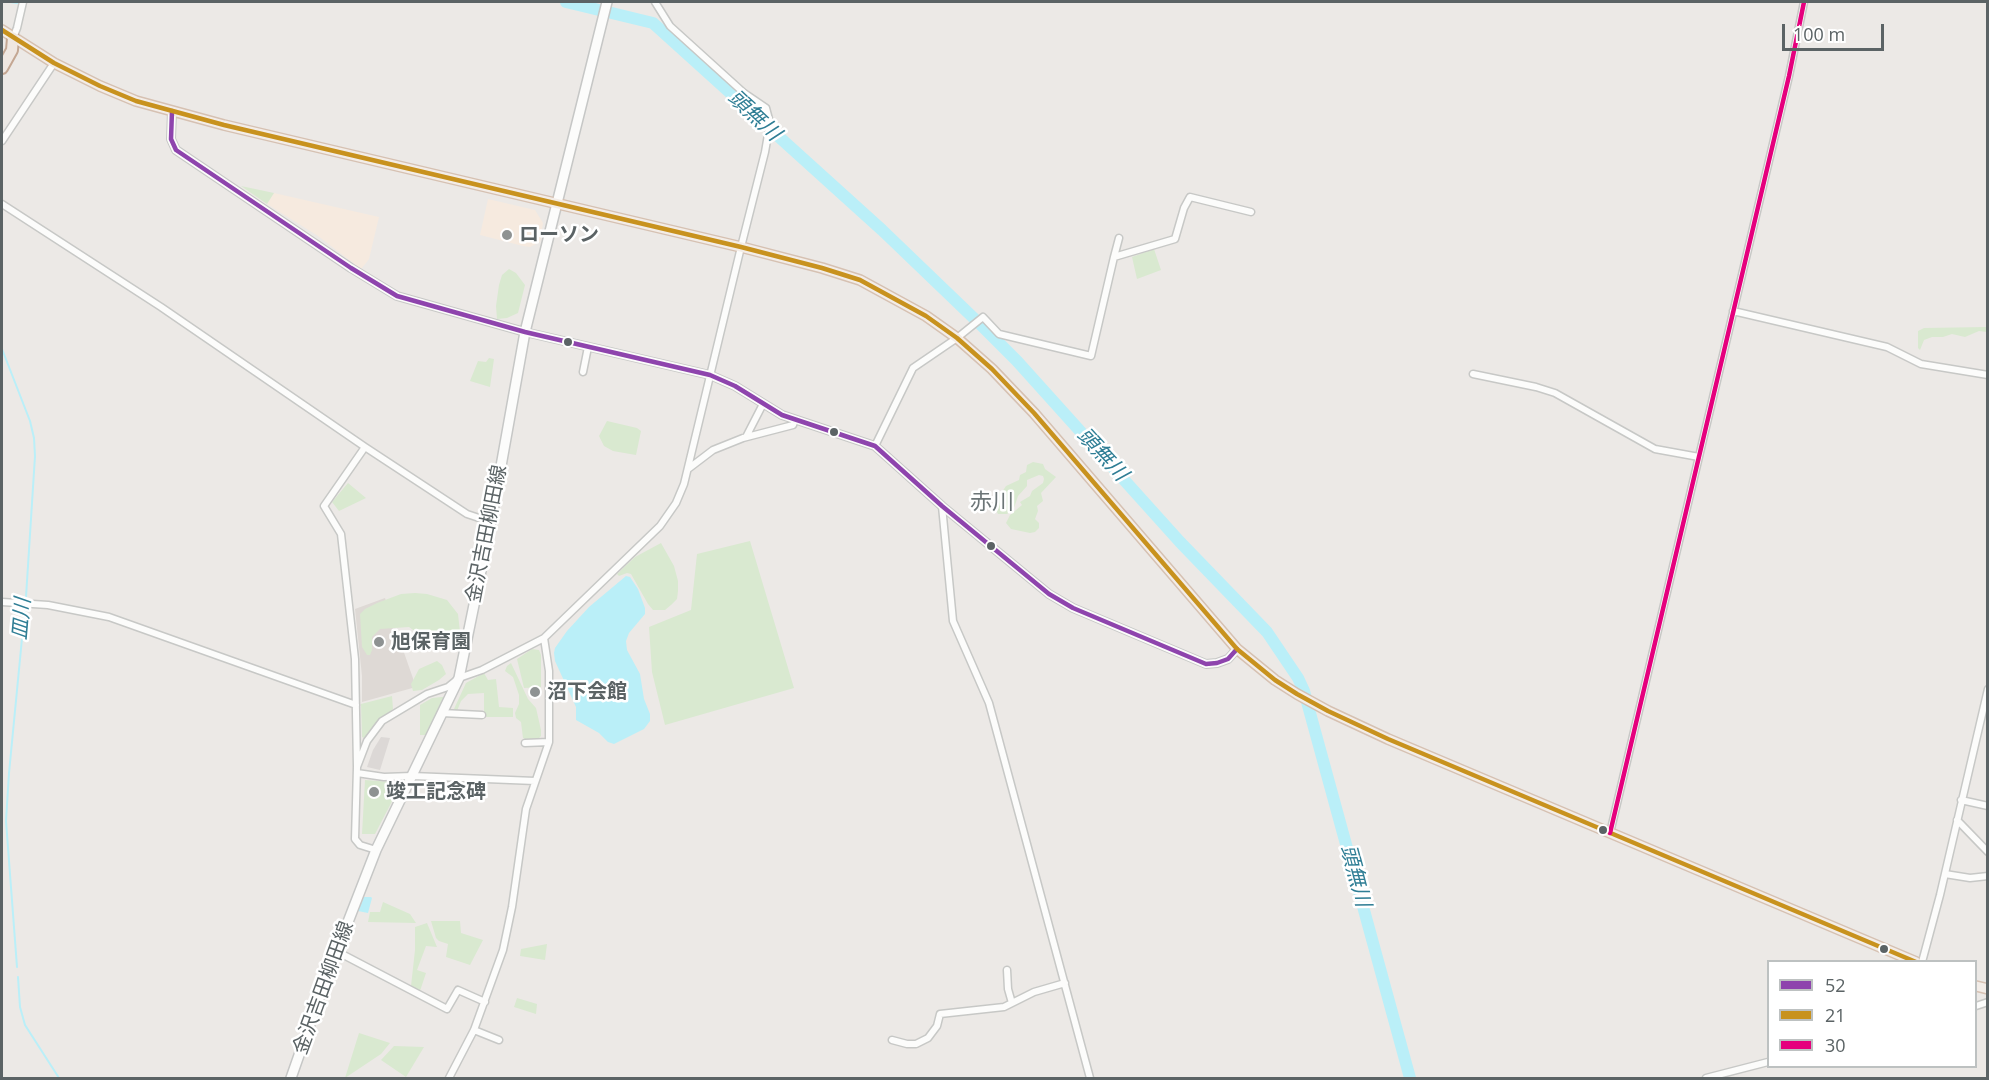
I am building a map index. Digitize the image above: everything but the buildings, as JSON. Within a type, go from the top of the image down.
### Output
[{"type":"highway","points":[[2,54],[13,38]]},
{"type":"highway","points":[[2,68],[12,50],[13,38]]},
{"type":"main road","name":"金沢吉田柳田線","points":[[291,1078],[336,951],[376,850],[459,678],[491,522],[525,332],[607,2]]},
{"type":"main road","points":[[2,30],[54,63],[100,86],[126,97],[172,111],[741,247],[860,280],[926,316],[957,338],[992,369],[1034,413],[1238,649],[1275,680],[1328,711],[1911,960]]},
{"type":"street","points":[[13,38],[23,2]]},
{"type":"street","points":[[357,770],[367,741],[382,722],[427,694],[448,687],[459,678],[482,670],[544,638],[660,526],[676,503],[684,484],[765,152],[770,123],[766,108],[744,93],[670,26],[655,2]]},
{"type":"street","points":[[1610,833],[1789,76],[1804,2]]},
{"type":"street","points":[[2,141],[54,63]]},
{"type":"street","points":[[172,111],[171,139],[176,150],[397,296],[429,307],[525,332],[711,375],[795,420],[875,446],[942,506],[1049,594],[1073,608],[1206,664],[1228,659],[1238,649]]},
{"type":"street","points":[[1114,257],[1175,239],[1184,208],[1190,197],[1251,212]]},
{"type":"street","points":[[2,204],[160,307],[467,514],[491,522]]},
{"type":"street","points":[[875,446],[913,368],[983,317],[999,334],[1091,356],[1119,238]]},
{"type":"street","points":[[1732,311],[1887,347],[1921,364],[1988,375]]},
{"type":"street","points":[[583,372],[588,346]]},
{"type":"street","points":[[1473,374],[1555,393],[1655,449],[1699,457]]},
{"type":"street","points":[[746,437],[763,404]]},
{"type":"street","points":[[688,469],[713,450],[746,437],[793,425],[795,420]]},
{"type":"street","points":[[365,447],[324,506],[341,534],[355,659],[357,770],[355,838],[360,845],[376,850]]},
{"type":"street","points":[[942,506],[953,621],[989,703],[1090,1078]]},
{"type":"street","points":[[2,602],[48,604],[110,617],[356,705]]},
{"type":"street","points":[[449,1078],[474,1030],[503,950],[512,907],[522,829],[535,781],[549,742],[549,671],[544,638]]},
{"type":"street","points":[[1923,960],[1988,689]]},
{"type":"street","points":[[442,713],[482,715]]},
{"type":"street","points":[[525,743],[549,742]]},
{"type":"street","points":[[357,770],[384,777],[535,781]]},
{"type":"street","points":[[1961,800],[1988,806]]},
{"type":"street","points":[[1957,819],[1988,852]]},
{"type":"street","points":[[1945,874],[1970,878],[1988,876]]},
{"type":"street","points":[[336,951],[447,1009],[458,990],[485,1002]]},
{"type":"street","points":[[1007,970],[1008,989],[1012,1003]]},
{"type":"street","points":[[892,1040],[916,1044],[928,1038],[937,1026],[940,1014],[1004,1007],[1034,992],[1065,983]]},
{"type":"street","points":[[474,1030],[499,1040]]},
{"type":"street","points":[[1706,1078],[1767,1062]]},
{"type":"shaded area","points":[[274,193],[379,217],[369,259],[361,269],[318,236],[267,204]]},
{"type":"shaded area","points":[[488,199],[535,210],[543,223],[540,242],[530,247],[480,235]]},
{"type":"shaded area","name":"旭保育園","points":[[385,598],[416,687],[362,702],[362,676],[355,609]]},
{"type":"shaded area","points":[[381,737],[390,738],[380,770],[367,767],[373,750]]},
{"type":"green space","points":[[241,186],[274,193],[267,204]]},
{"type":"green space","points":[[1154,249],[1161,270],[1137,279],[1132,257]]},
{"type":"green space","points":[[509,269],[516,273],[525,285],[518,313],[497,319],[499,285],[502,275]]},
{"type":"green space","points":[[1986,327],[1987,332],[1979,331],[1965,337],[1952,334],[1932,337],[1924,340],[1920,350],[1918,348],[1918,331],[1924,328]]},
{"type":"green space","points":[[489,358],[494,359],[490,387],[470,381],[478,361],[486,362]]},
{"type":"green space","points":[[607,421],[641,431],[636,455],[613,451],[604,446],[599,436]]},
{"type":"green space","points":[[1033,462],[1043,464],[1045,469],[1056,477],[1041,493],[1043,501],[1037,506],[1035,519],[1039,523],[1039,528],[1030,533],[1011,529],[1006,523],[1010,515],[1022,505],[1020,502],[1043,483],[1043,476],[1039,475],[1027,480],[1027,486],[1018,496],[1014,508],[1007,514],[998,514],[993,505],[993,495],[995,492],[1002,492],[1006,486],[1019,480],[1020,475],[1026,472],[1027,465]]},
{"type":"green space","points":[[348,483],[366,498],[339,511],[332,502]]},
{"type":"green space","points":[[750,541],[794,688],[665,725],[652,672],[649,627],[691,610],[697,554]]},
{"type":"green space","points":[[661,543],[674,566],[678,591],[677,599],[665,610],[653,610],[631,574],[619,576],[617,574],[635,557]]},
{"type":"green space","points":[[415,593],[447,600],[458,614],[460,632],[453,638],[423,637],[409,627],[380,629],[372,637],[372,650],[370,655],[367,655],[362,647],[360,614],[377,603],[401,594]]},
{"type":"green space","points":[[532,649],[539,650],[541,655],[541,687],[524,688],[517,659]]},
{"type":"green space","points":[[437,661],[442,665],[446,674],[422,690],[413,691],[411,684],[419,669]]},
{"type":"green space","points":[[511,663],[528,699],[536,708],[541,730],[541,736],[538,739],[523,738],[521,722],[516,718],[515,713],[519,704],[519,695],[513,677],[505,671]]},
{"type":"green space","points":[[484,673],[488,680],[496,679],[499,707],[513,708],[513,717],[484,717],[484,693],[468,694],[461,701],[457,711],[454,709],[466,683]]},
{"type":"green space","points":[[392,696],[393,709],[364,738],[362,737],[361,704]]},
{"type":"green space","points":[[444,697],[426,735],[420,735],[420,705],[432,698]]},
{"type":"green space","points":[[365,780],[392,782],[400,786],[375,834],[362,834]]},
{"type":"green space","points":[[383,902],[410,914],[416,923],[368,922],[370,912],[380,912]]},
{"type":"green space","points":[[431,921],[460,921],[461,933],[483,940],[470,965],[446,957],[448,944],[436,938]]},
{"type":"green space","points":[[427,923],[437,947],[426,946],[417,970],[426,973],[420,991],[411,986],[415,927]]},
{"type":"green space","points":[[547,944],[545,960],[520,956],[521,949]]},
{"type":"green space","points":[[517,998],[537,1004],[536,1014],[514,1007]]},
{"type":"green space","points":[[359,1033],[390,1043],[381,1054],[345,1078]]},
{"type":"green space","points":[[394,1046],[424,1047],[406,1077],[381,1060]]},
{"type":"water","points":[[626,576],[630,577],[638,589],[645,608],[645,614],[629,633],[626,641],[627,650],[640,674],[650,721],[644,729],[614,744],[576,720],[576,707],[555,661],[554,653],[567,631],[589,607]]},
{"type":"water","points":[[364,897],[372,898],[368,913],[358,911]]},
{"type":"waterway","points":[[10,2],[17,3]]},
{"type":"waterway","name":"頭無川","points":[[566,2],[653,23],[882,230],[983,327],[1017,361],[1180,542],[1267,632],[1298,678],[1304,691],[1410,1078]]},
{"type":"waterway","name":"皿川","points":[[2,349],[30,421],[35,456],[26,597],[6,821],[17,967]]},
{"type":"waterway","name":"皿川","points":[[18,977],[20,1007],[25,1025],[59,1078]]},
{"type":"transit line","name":"30","points":[[1610,833],[1789,76],[1804,2]]},
{"type":"transit line","name":"21","points":[[2,30],[54,63],[136,101],[224,125],[741,247],[860,280],[926,316],[957,338],[992,369],[1034,413],[1237,649],[1275,680],[1328,711],[1388,739],[1911,960]]},
{"type":"transit line","name":"52","points":[[172,111],[171,139],[176,150],[351,268],[397,296],[525,332],[710,375],[735,386],[782,415],[875,446],[942,506],[1049,594],[1073,608],[1206,664],[1228,659],[1237,649]]},
{"type":"place","name":"ローソン","points":[[507,235]]},
{"type":"place","name":"旭保育園","points":[[379,642]]},
{"type":"place","name":"沼下会館","points":[[535,692]]},
{"type":"place","name":"竣工記念碑","points":[[374,792]]},
{"type":"district","name":"赤川","points":[[992,503]]}]
